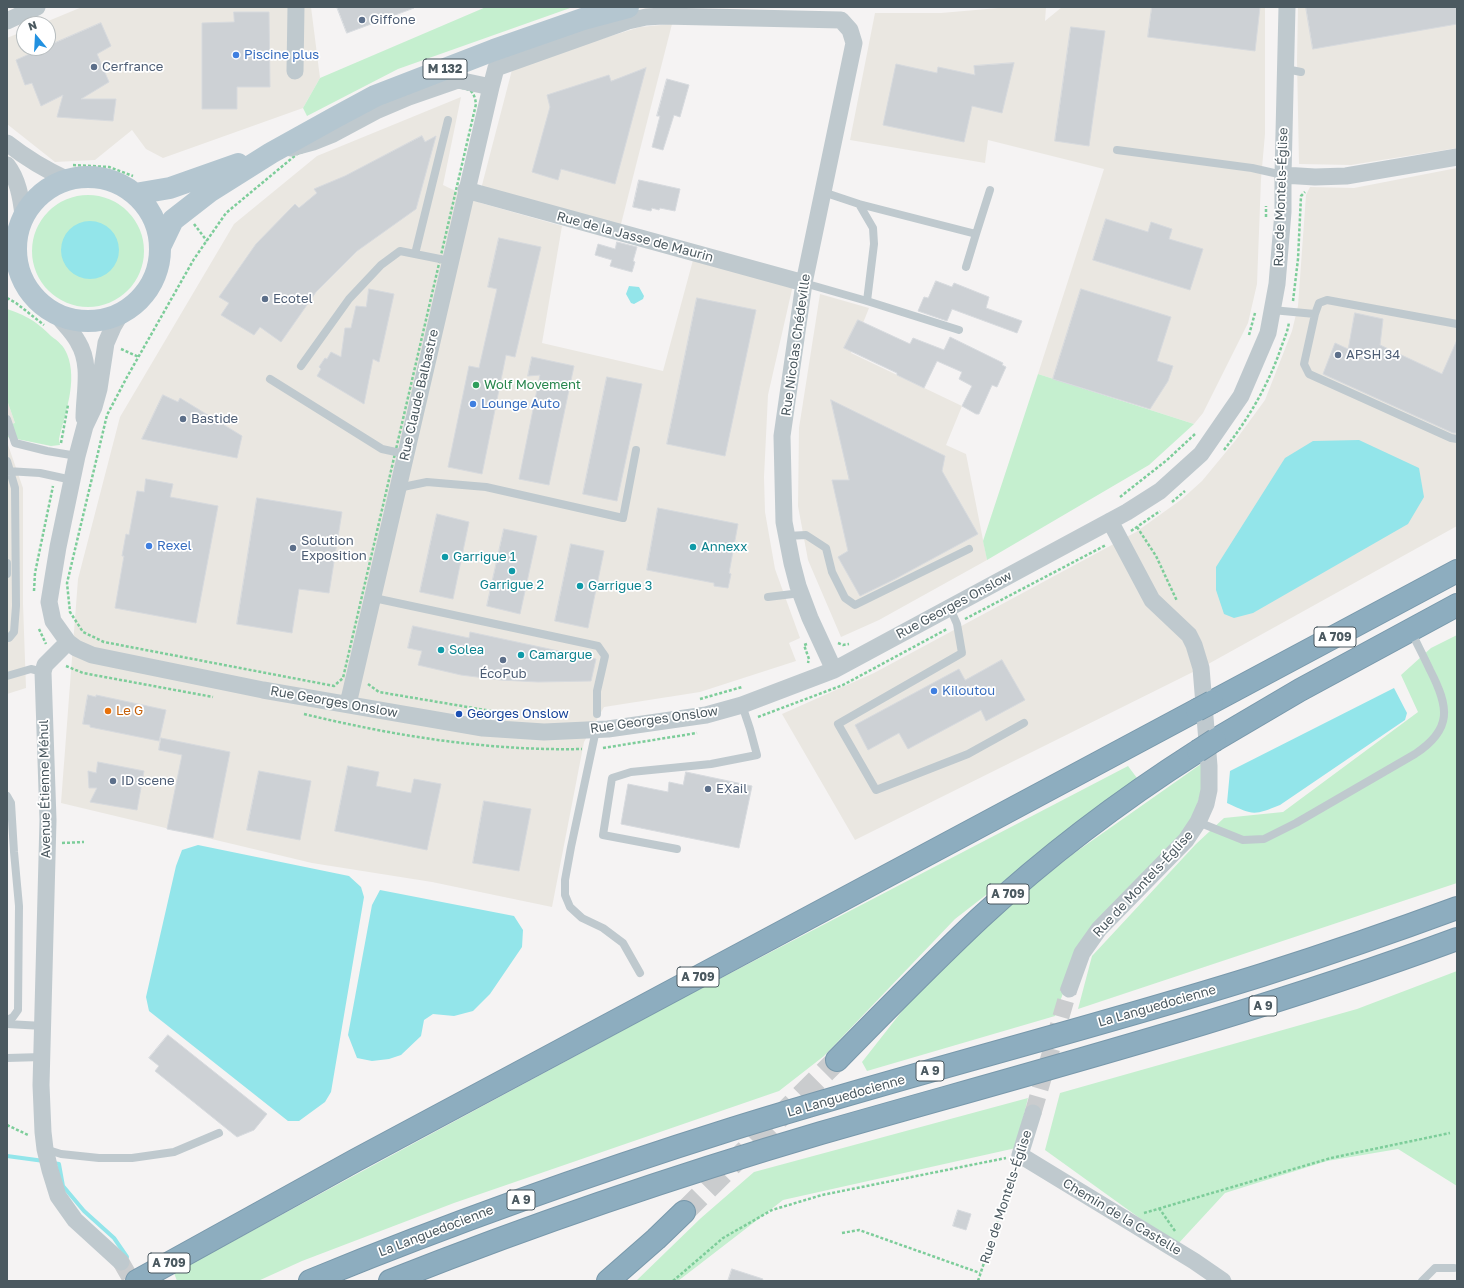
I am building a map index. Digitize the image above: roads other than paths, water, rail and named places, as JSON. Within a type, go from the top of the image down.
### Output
[{"type":"highway","name":"A 709","points":[[137,1281],[356,1160],[1457,572]]},
{"type":"highway","name":"A 709","points":[[836,1060],[981,917],[1025,878],[1132,795],[1206,746],[1293,694],[1457,605]]},
{"type":"highway","name":"La Languedocienne","points":[[310,1281],[445,1227],[657,1153],[812,1105],[1261,975],[1337,951],[1457,908]]},
{"type":"highway","name":"A 9","points":[[390,1281],[554,1219],[697,1171],[1283,1000],[1362,974],[1457,939]]},
{"type":"highway","points":[[608,1281],[656,1240],[684,1212]]},
{"type":"main road","name":"M 132","points":[[160,247],[173,220],[209,192],[271,153],[375,96],[494,50],[583,19],[628,7]]},
{"type":"main road","name":"M 132","points":[[135,194],[170,188],[271,153]]},
{"type":"main road","points":[[86,177],[104,179],[121,185],[135,194],[147,207],[155,222],[160,247],[159,261],[152,281],[140,299],[122,312],[105,319],[86,321],[52,321],[47,308],[31,293],[22,277],[16,259],[12,241],[23,215],[38,197],[52,186],[68,180],[86,177]]},
{"type":"main road","points":[[7,288],[31,293]]},
{"type":"street","points":[[7,21],[37,7]]},
{"type":"street","points":[[295,71],[296,7]]},
{"type":"street","name":"Rue de Montels-Église","points":[[1069,989],[1082,953],[1099,930],[1186,840],[1198,822],[1206,804],[1209,790],[1209,766],[1201,668],[1194,645],[1190,635],[1152,600],[1110,521],[1160,491],[1201,454],[1241,396],[1268,333],[1264,309],[1277,284],[1283,212],[1282,175],[1293,71],[1287,7]]},
{"type":"street","name":"Rue Claude Balbastre","points":[[348,704],[374,598],[398,488],[400,453],[445,260],[466,190],[490,86],[496,68],[628,21],[646,17],[663,16],[841,20]]},
{"type":"street","name":"Rue Nicolas Chédeville","points":[[834,670],[810,618],[801,593],[787,536],[784,522],[782,436],[804,284],[854,43],[850,30],[841,20]]},
{"type":"street","points":[[271,153],[313,142],[333,134],[376,111],[408,97],[458,80],[490,86]]},
{"type":"street","points":[[7,143],[31,161],[68,180]]},
{"type":"street","points":[[1282,175],[1315,177],[1346,176],[1457,157]]},
{"type":"street","points":[[7,165],[12,172],[21,199],[23,215]]},
{"type":"street","name":"Rue de la Jasse de Maurin","points":[[466,190],[804,284]]},
{"type":"street","points":[[84,426],[94,407],[99,389],[106,343],[122,312]]},
{"type":"street","points":[[43,672],[44,666],[68,642],[53,621],[49,602],[58,547],[84,426],[84,402],[87,376],[84,354],[78,342],[52,321]]},
{"type":"street","name":"Rue Georges Onslow","points":[[68,642],[76,648],[92,655],[242,686],[483,728],[544,732],[597,722],[608,729],[706,715],[744,713],[834,670],[1110,521]]},
{"type":"street","name":"Avenue Étienne Méhul","points":[[43,672],[43,709],[48,806],[41,1084],[43,1132],[47,1159],[58,1196],[75,1220],[121,1262]]},
{"type":"street","name":"Rue de Montels-Église","points":[[1020,1155],[1033,1114]]},
{"type":"street","name":"Chemin de la Castelle","points":[[1020,1155],[1194,1261],[1223,1281]]},
{"type":"lane","points":[[414,254],[448,120]]},
{"type":"lane","points":[[1117,150],[1252,168],[1282,175]]},
{"type":"lane","points":[[966,267],[990,190]]},
{"type":"lane","points":[[823,192],[859,204],[976,234]]},
{"type":"lane","points":[[859,204],[873,228],[874,244],[867,301]]},
{"type":"lane","points":[[301,366],[349,299],[381,265],[400,252],[445,260]]},
{"type":"lane","points":[[804,284],[867,301],[958,330]]},
{"type":"lane","points":[[1457,324],[1327,300],[1319,303],[1315,314],[1304,364],[1309,374],[1457,439]]},
{"type":"lane","points":[[1264,309],[1315,314]]},
{"type":"lane","points":[[270,379],[382,449],[400,453]]},
{"type":"lane","points":[[7,419],[15,442],[59,454],[77,456]]},
{"type":"lane","points":[[398,488],[427,482],[486,487],[623,518],[636,450]]},
{"type":"lane","points":[[7,461],[9,471],[16,488],[16,606],[14,632],[9,638],[7,638]]},
{"type":"lane","points":[[9,471],[40,473],[72,480]]},
{"type":"lane","points":[[787,536],[806,535],[826,548],[832,572],[845,598],[855,605],[969,549]]},
{"type":"lane","points":[[7,563],[7,574]]},
{"type":"lane","points":[[768,597],[801,593]]},
{"type":"lane","points":[[374,598],[598,646],[605,656],[597,691],[597,722],[593,749],[571,847],[565,880],[565,894],[570,907],[582,918],[603,928],[623,944],[640,973]]},
{"type":"lane","points":[[950,608],[957,624],[962,653],[838,724],[876,790],[968,754],[1024,723]]},
{"type":"lane","points":[[1198,822],[1243,840],[1264,839],[1296,823],[1415,754],[1429,744],[1440,729],[1444,714],[1444,705],[1439,686],[1410,630]]},
{"type":"lane","points":[[7,676],[31,669],[43,672]]},
{"type":"lane","points":[[676,849],[603,836],[612,778],[631,772],[712,764],[757,755],[744,713]]},
{"type":"lane","points":[[7,796],[11,803],[19,906],[18,1010],[13,1017],[7,1020]]},
{"type":"lane","points":[[7,1024],[43,1026]]},
{"type":"lane","points":[[7,1058],[42,1057]]},
{"type":"lane","points":[[47,1159],[61,1154],[99,1158],[132,1158],[174,1152],[219,1132]]},
{"type":"lane","points":[[1422,1281],[1435,1268],[1454,1268]]},
{"type":"water","points":[[90,221],[101,223],[114,234],[117,239],[119,250],[117,261],[106,274],[101,277],[90,279],[79,277],[66,266],[63,261],[61,250],[63,239],[74,226],[79,223]]},
{"type":"water","points":[[629,286],[639,287],[644,296],[643,299],[634,304],[631,303],[626,294]]},
{"type":"water","points":[[1359,440],[1419,468],[1424,497],[1408,524],[1253,613],[1234,618],[1224,614],[1216,590],[1216,567],[1285,458],[1313,441]]},
{"type":"water","points":[[1394,688],[1407,713],[1405,720],[1280,805],[1264,811],[1253,813],[1227,803],[1230,771]]},
{"type":"water","points":[[198,845],[349,876],[361,887],[364,897],[331,1092],[325,1102],[299,1121],[288,1121],[149,1011],[146,997],[176,866],[182,850]]},
{"type":"water","points":[[380,890],[514,916],[523,930],[522,947],[490,994],[473,1011],[454,1016],[433,1014],[424,1020],[421,1036],[401,1055],[389,1059],[372,1061],[357,1058],[348,1035],[372,905]]},
{"type":"waterway","points":[[7,1156],[44,1161]]},
{"type":"waterway","points":[[53,1163],[59,1164],[63,1186],[84,1211],[114,1238],[127,1257]]},
{"type":"tunnel","points":[[1033,1113],[1069,989]]},
{"type":"tunnel","points":[[684,1212],[837,1060]]},
{"type":"tunnel","points":[[121,1262],[132,1281]]},
{"type":"place","name":"Giffone","points":[[362,20]]},
{"type":"place","name":"Piscine plus","points":[[236,55]]},
{"type":"place","name":"Cerfrance","points":[[94,67]]},
{"type":"place","name":"Ecotel","points":[[265,299]]},
{"type":"place","name":"APSH 34","points":[[1338,355]]},
{"type":"place","name":"Wolf Movement","points":[[476,385]]},
{"type":"place","name":"Lounge Auto","points":[[473,404]]},
{"type":"place","name":"Bastide","points":[[183,419]]},
{"type":"place","name":"Rexel","points":[[149,546]]},
{"type":"place","name":"Annexx","points":[[693,547]]},
{"type":"place","name":"Solution Exposition","points":[[293,548]]},
{"type":"place","name":"Garrigue 1","points":[[445,557]]},
{"type":"place","name":"Garrigue 2","points":[[512,571]]},
{"type":"place","name":"Garrigue 3","points":[[580,586]]},
{"type":"place","name":"Solea","points":[[441,650]]},
{"type":"place","name":"Camargue","points":[[521,655]]},
{"type":"place","name":"ÉcoPub","points":[[503,660]]},
{"type":"place","name":"Kiloutou","points":[[934,691]]},
{"type":"place","name":"Le G","points":[[108,711]]},
{"type":"place","name":"Georges Onslow","points":[[459,714]]},
{"type":"place","name":"ID scene","points":[[113,781]]},
{"type":"place","name":"EXail","points":[[708,789]]}]
